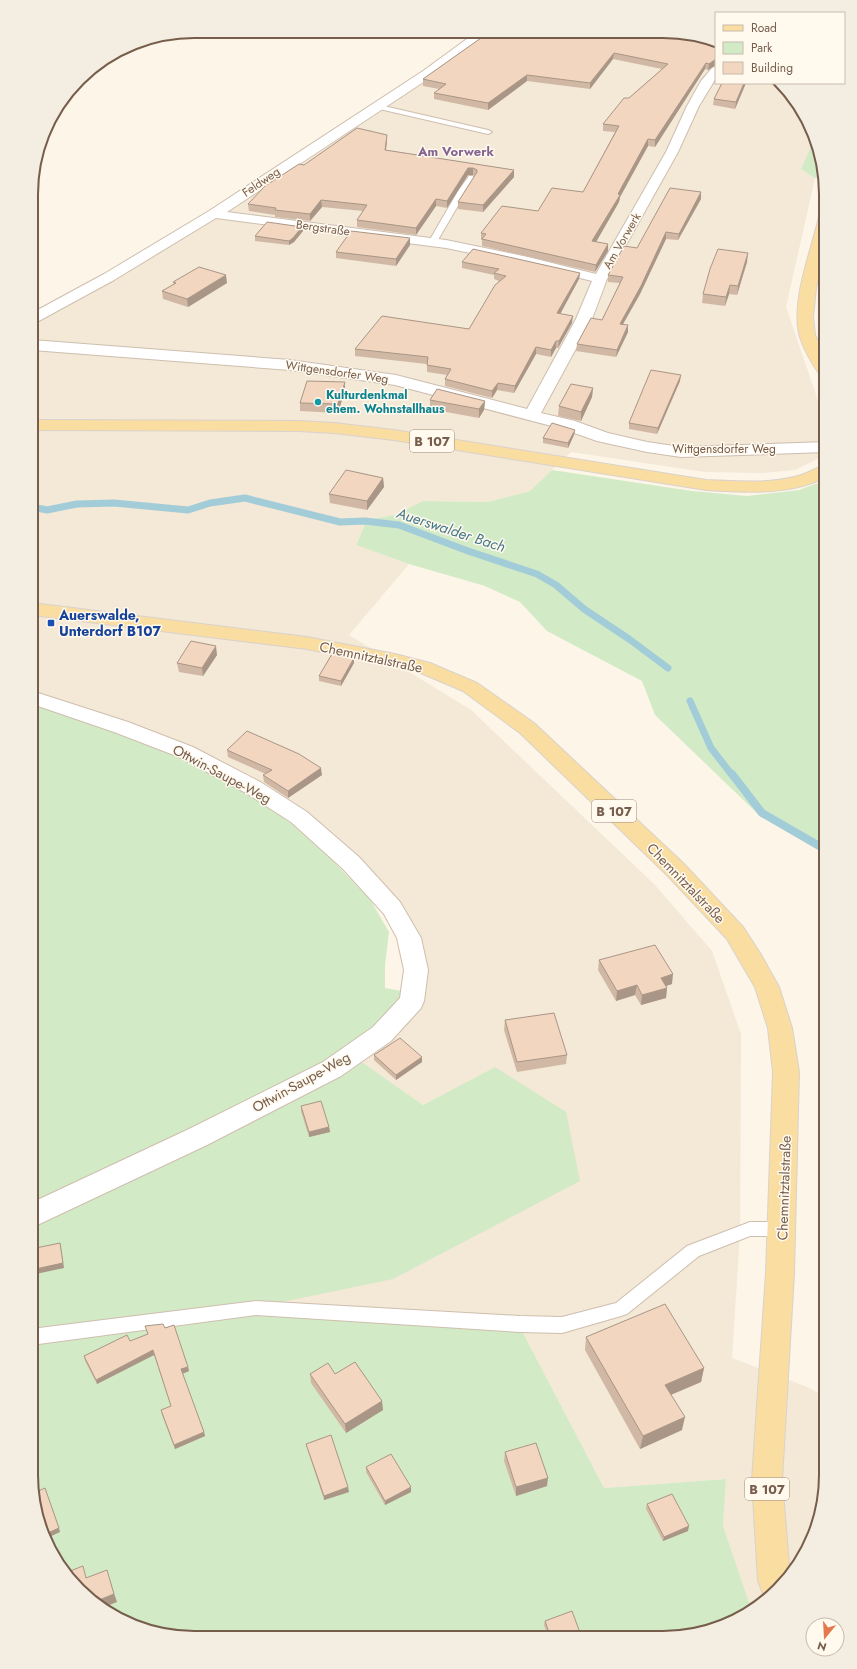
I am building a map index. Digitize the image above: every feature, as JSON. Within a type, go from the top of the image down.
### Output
[{"type":"main road","points":[[819,246],[810,283],[806,315],[806,330],[819,358]]},
{"type":"main road","name":"B 107","points":[[38,425],[291,426],[334,428],[394,435],[706,485],[744,487],[771,486],[809,478],[819,473]]},
{"type":"main road","name":"Chemnitztalstraße","points":[[38,610],[299,642],[424,667],[470,687],[527,728],[675,869],[735,933],[752,958],[768,987],[780,1028],[786,1072],[782,1229],[767,1480],[775,1583]]},
{"type":"street","name":"Feldweg","points":[[38,316],[110,277],[214,214],[378,106],[475,38]]},
{"type":"street","name":"Am Vorwerk","points":[[532,415],[584,319],[600,279],[672,152],[693,106],[707,81],[715,71]]},
{"type":"street","name":"Bergstraße","points":[[214,214],[432,243],[488,252],[600,279]]},
{"type":"street","name":"Wittgensdorfer Weg","points":[[38,345],[290,365],[396,380],[569,425],[603,437],[647,447],[680,452],[819,447]]},
{"type":"street","name":"Ottwin-Saupe-Weg","points":[[38,699],[121,727],[186,752],[254,788],[299,817],[351,863],[392,908],[409,938],[416,970],[412,1001],[382,1034],[332,1068],[198,1138],[38,1213]]},
{"type":"lane","points":[[378,106],[451,122],[488,132]]},
{"type":"lane","points":[[432,243],[462,191],[472,178]]},
{"type":"lane","points":[[38,1336],[256,1308],[520,1324],[562,1325],[621,1309],[692,1251],[750,1229],[782,1229]]},
{"type":"shaded area","points":[[474,38],[673,38],[703,43],[715,47],[715,84],[773,84],[793,107],[803,125],[811,145],[801,169],[815,178],[786,307],[819,404],[819,458],[795,470],[761,473],[705,472],[571,452],[530,491],[488,502],[423,501],[395,515],[367,520],[356,545],[409,564],[349,635],[471,710],[655,885],[712,951],[741,1034],[740,1233],[732,1358],[807,1387],[819,1393],[819,1485],[811,1525],[803,1544],[787,1570],[766,1592],[750,1605],[723,1526],[726,1479],[604,1488],[522,1331],[256,1308],[495,1067],[423,1105],[359,1060],[424,995],[428,977],[420,942],[312,818],[85,710],[38,694],[38,316],[110,277]]},
{"type":"green space","points":[[811,145],[819,179],[801,169]]},
{"type":"green space","points":[[552,470],[692,491],[747,496],[799,490],[819,483],[819,844],[759,815],[655,715],[642,681],[547,631],[520,602],[485,586],[409,564],[356,545],[367,520],[395,515],[423,501],[488,502],[530,491]]},
{"type":"green space","points":[[38,703],[154,745],[249,791],[298,829],[336,864],[371,901],[389,932],[385,966],[385,988],[424,995],[409,1024],[359,1060],[423,1105],[495,1067],[566,1112],[580,1181],[393,1279],[258,1307],[522,1331],[604,1488],[726,1479],[723,1526],[750,1605],[713,1623],[673,1631],[174,1630],[144,1623],[107,1605],[91,1592],[70,1570],[54,1544],[46,1525],[38,1485]]},
{"type":"building","points":[[481,38],[673,38],[703,43],[715,47],[715,60],[709,64],[706,63],[655,140],[648,139],[618,194],[620,195],[592,241],[608,244],[596,265],[482,239],[486,234],[481,233],[502,206],[538,211],[552,188],[583,192],[619,126],[603,124],[624,98],[629,98],[668,64],[614,53],[590,83],[527,75],[488,103],[434,93],[446,84],[423,79]]},
{"type":"building","points":[[722,84],[744,84],[736,102],[714,99]]},
{"type":"building","points":[[357,128],[387,135],[385,150],[514,170],[483,205],[458,202],[477,172],[477,170],[473,168],[468,168],[447,201],[436,199],[416,228],[357,220],[367,205],[321,200],[310,214],[275,210],[276,208],[248,204],[265,186],[299,164],[304,165]]},
{"type":"building","points":[[670,188],[701,192],[679,234],[666,232],[641,286],[620,324],[628,325],[617,350],[577,344],[591,318],[602,320],[623,277],[608,275],[624,246],[637,248]]},
{"type":"building","points":[[267,222],[302,227],[289,241],[255,236]]},
{"type":"building","points":[[351,231],[410,238],[396,259],[336,252]]},
{"type":"building","points":[[473,249],[580,273],[557,313],[573,316],[559,341],[556,341],[551,350],[536,347],[515,386],[498,383],[492,391],[445,379],[451,369],[427,365],[428,357],[355,349],[382,316],[469,329],[495,285],[506,276],[494,273],[499,269],[462,262]]},
{"type":"building","points":[[718,249],[748,253],[738,286],[730,285],[726,297],[703,294],[710,269]]},
{"type":"building","points":[[199,267],[226,275],[187,299],[162,291],[176,283],[173,282]]},
{"type":"building","points":[[651,370],[681,375],[658,428],[629,423]]},
{"type":"building","points":[[307,381],[345,382],[338,404],[300,403]]},
{"type":"building","points":[[571,384],[593,388],[581,412],[559,406]]},
{"type":"building","points":[[437,389],[485,401],[479,409],[430,400]]},
{"type":"building","points":[[552,423],[575,430],[568,443],[543,438]]},
{"type":"building","points":[[346,470],[383,478],[367,501],[329,494]]},
{"type":"building","points":[[191,641],[216,646],[202,668],[177,663]]},
{"type":"building","points":[[332,654],[354,658],[341,681],[319,676]]},
{"type":"building","points":[[247,731],[299,754],[321,768],[288,791],[263,775],[272,770],[227,750]]},
{"type":"building","points":[[655,945],[673,974],[661,978],[667,988],[642,995],[637,985],[617,991],[599,960]]},
{"type":"building","points":[[554,1013],[567,1055],[517,1062],[505,1020]]},
{"type":"building","points":[[400,1038],[422,1057],[396,1075],[374,1055]]},
{"type":"building","points":[[321,1101],[329,1127],[309,1132],[301,1106]]},
{"type":"building","points":[[60,1243],[63,1263],[38,1268],[38,1248]]},
{"type":"building","points":[[665,1304],[704,1368],[665,1385],[685,1417],[643,1436],[586,1337]]},
{"type":"building","points":[[163,1324],[165,1328],[174,1325],[188,1367],[181,1369],[204,1432],[174,1445],[161,1410],[171,1406],[153,1350],[96,1380],[84,1356],[127,1335],[130,1341],[148,1334],[145,1326]]},
{"type":"building","points":[[355,1362],[382,1401],[345,1424],[310,1374],[328,1363],[335,1374]]},
{"type":"building","points":[[331,1435],[348,1487],[324,1496],[306,1444]]},
{"type":"building","points":[[536,1443],[548,1478],[516,1487],[505,1452]]},
{"type":"building","points":[[391,1454],[411,1487],[385,1501],[366,1467]]},
{"type":"building","points":[[45,1488],[59,1528],[49,1532],[43,1515],[39,1491]]},
{"type":"building","points":[[672,1494],[689,1526],[664,1537],[647,1504]]},
{"type":"building","points":[[83,1566],[86,1578],[107,1570],[114,1594],[100,1600],[71,1571]]},
{"type":"building","points":[[572,1611],[579,1631],[549,1631],[545,1621]]},
{"type":"waterway","name":"Auerswalder Bach","points":[[38,508],[47,510],[77,504],[114,503],[188,510],[210,503],[245,498],[340,522],[365,521],[399,525],[468,551],[537,574],[556,585],[584,609],[629,639],[668,668]]},
{"type":"waterway","name":"Auerswalder Bach","points":[[690,701],[711,748],[732,775]]},
{"type":"waterway","name":"Auerswalder Bach","points":[[732,774],[762,813],[819,846]]},
{"type":"place","name":"Kulturdenkmal ehem. Wohnstallhaus","points":[[318,402]]},
{"type":"place","name":"Auerswalde, Unterdorf B107","points":[[51,623]]},
{"type":"district","name":"Am Vorwerk","points":[[456,151]]}]
